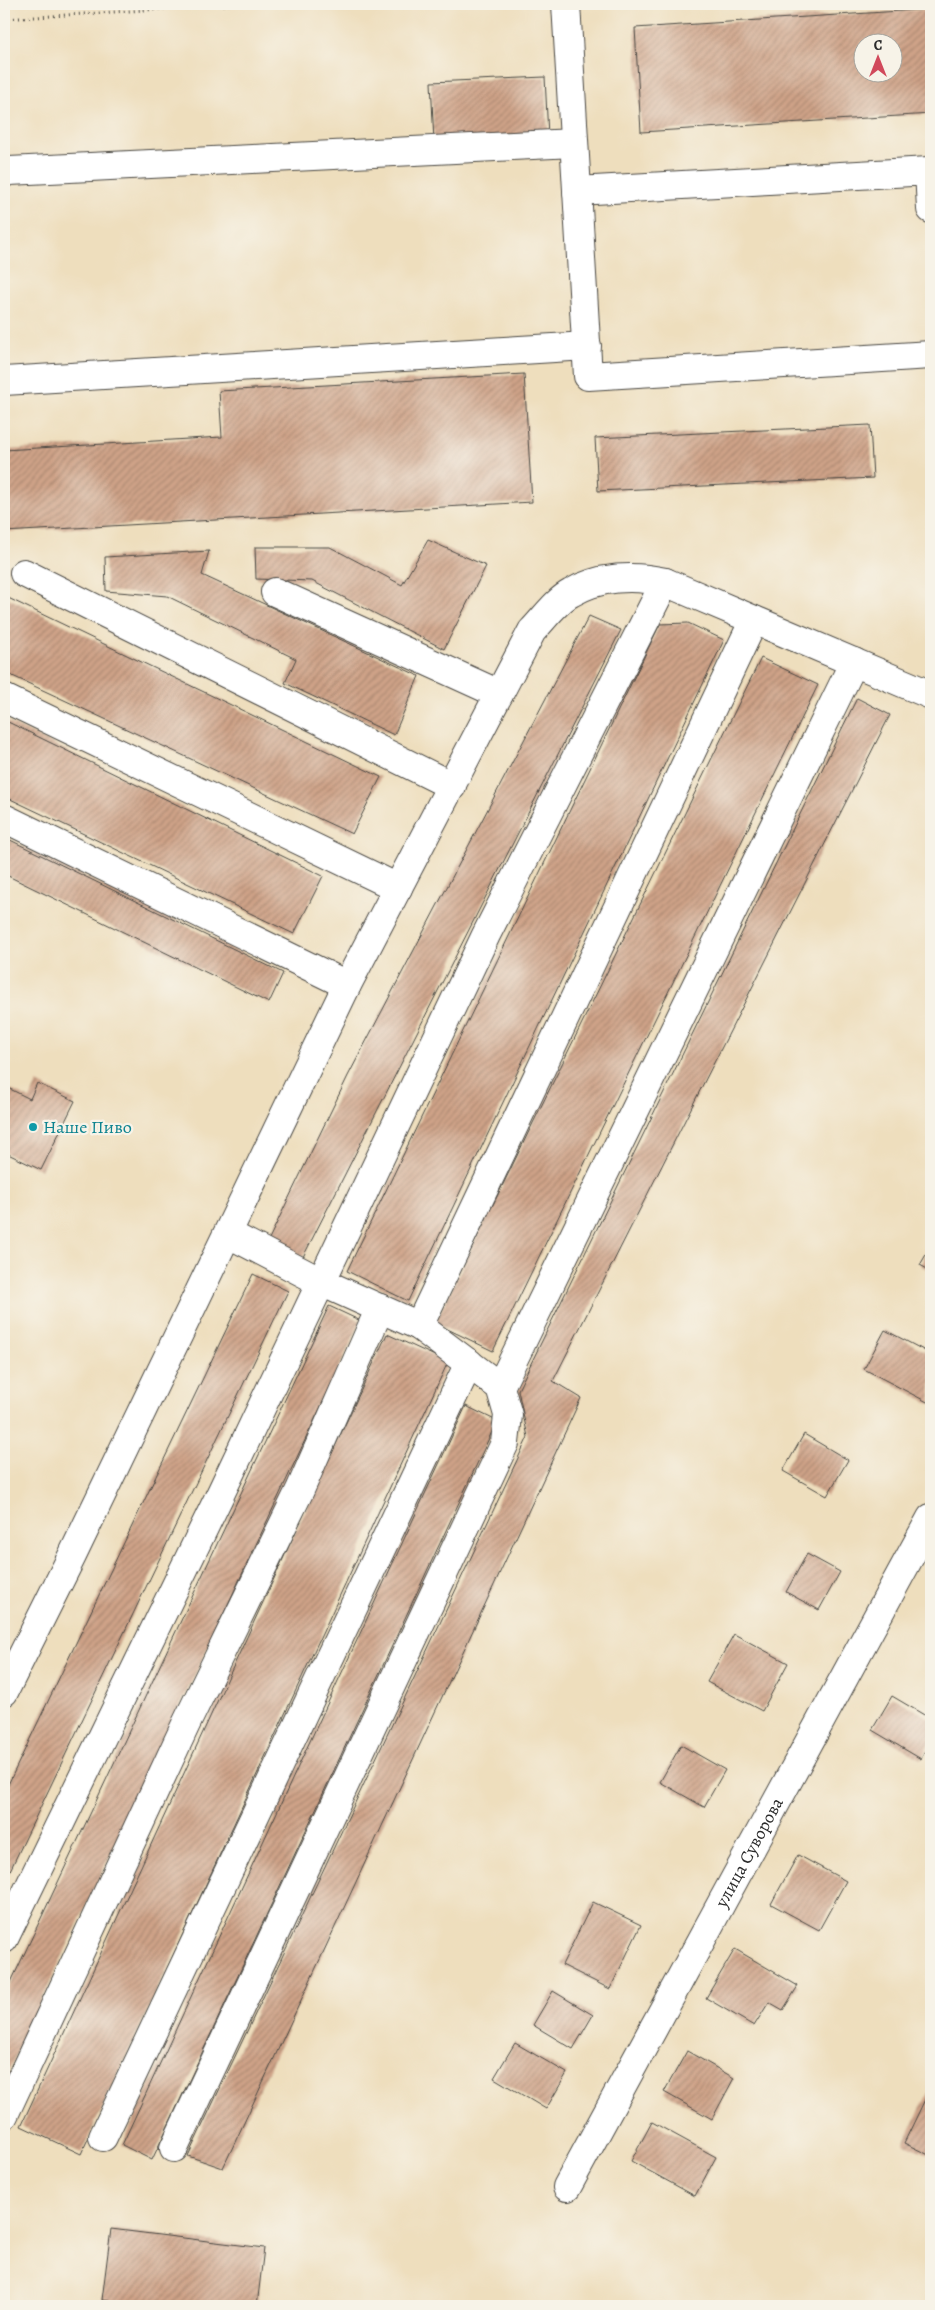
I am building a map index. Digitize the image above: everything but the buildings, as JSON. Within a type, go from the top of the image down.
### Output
[{"type":"street","points":[[566,4],[588,376],[931,355]]},
{"type":"street","points":[[4,173],[9,171],[574,143]]},
{"type":"street","points":[[577,191],[929,171],[931,209]]},
{"type":"street","points":[[4,381],[586,346]]},
{"type":"street","points":[[24,573],[452,786]]},
{"type":"street","points":[[4,1692],[229,1234],[348,985],[532,631],[570,593],[604,579],[649,578],[665,582],[931,695]]},
{"type":"street","points":[[4,1939],[486,935],[665,582]]},
{"type":"street","points":[[275,592],[499,694]]},
{"type":"street","points":[[419,1326],[754,620]]},
{"type":"street","points":[[500,1386],[854,662]]},
{"type":"street","points":[[4,698],[398,888]]},
{"type":"street","points":[[4,818],[348,985]]},
{"type":"street","points":[[174,2148],[505,1443],[508,1415],[500,1386],[419,1326],[321,1282],[229,1234]]},
{"type":"street","points":[[4,2115],[186,1724],[300,1490],[380,1308]]},
{"type":"street","points":[[103,2137],[469,1363]]},
{"type":"street","name":"улица Суворова","points":[[567,2187],[931,1518]]},
{"type":"path","points":[[4,19],[239,4]]},
{"type":"place","name":"Наше Пиво","points":[[33,1127]]}]
